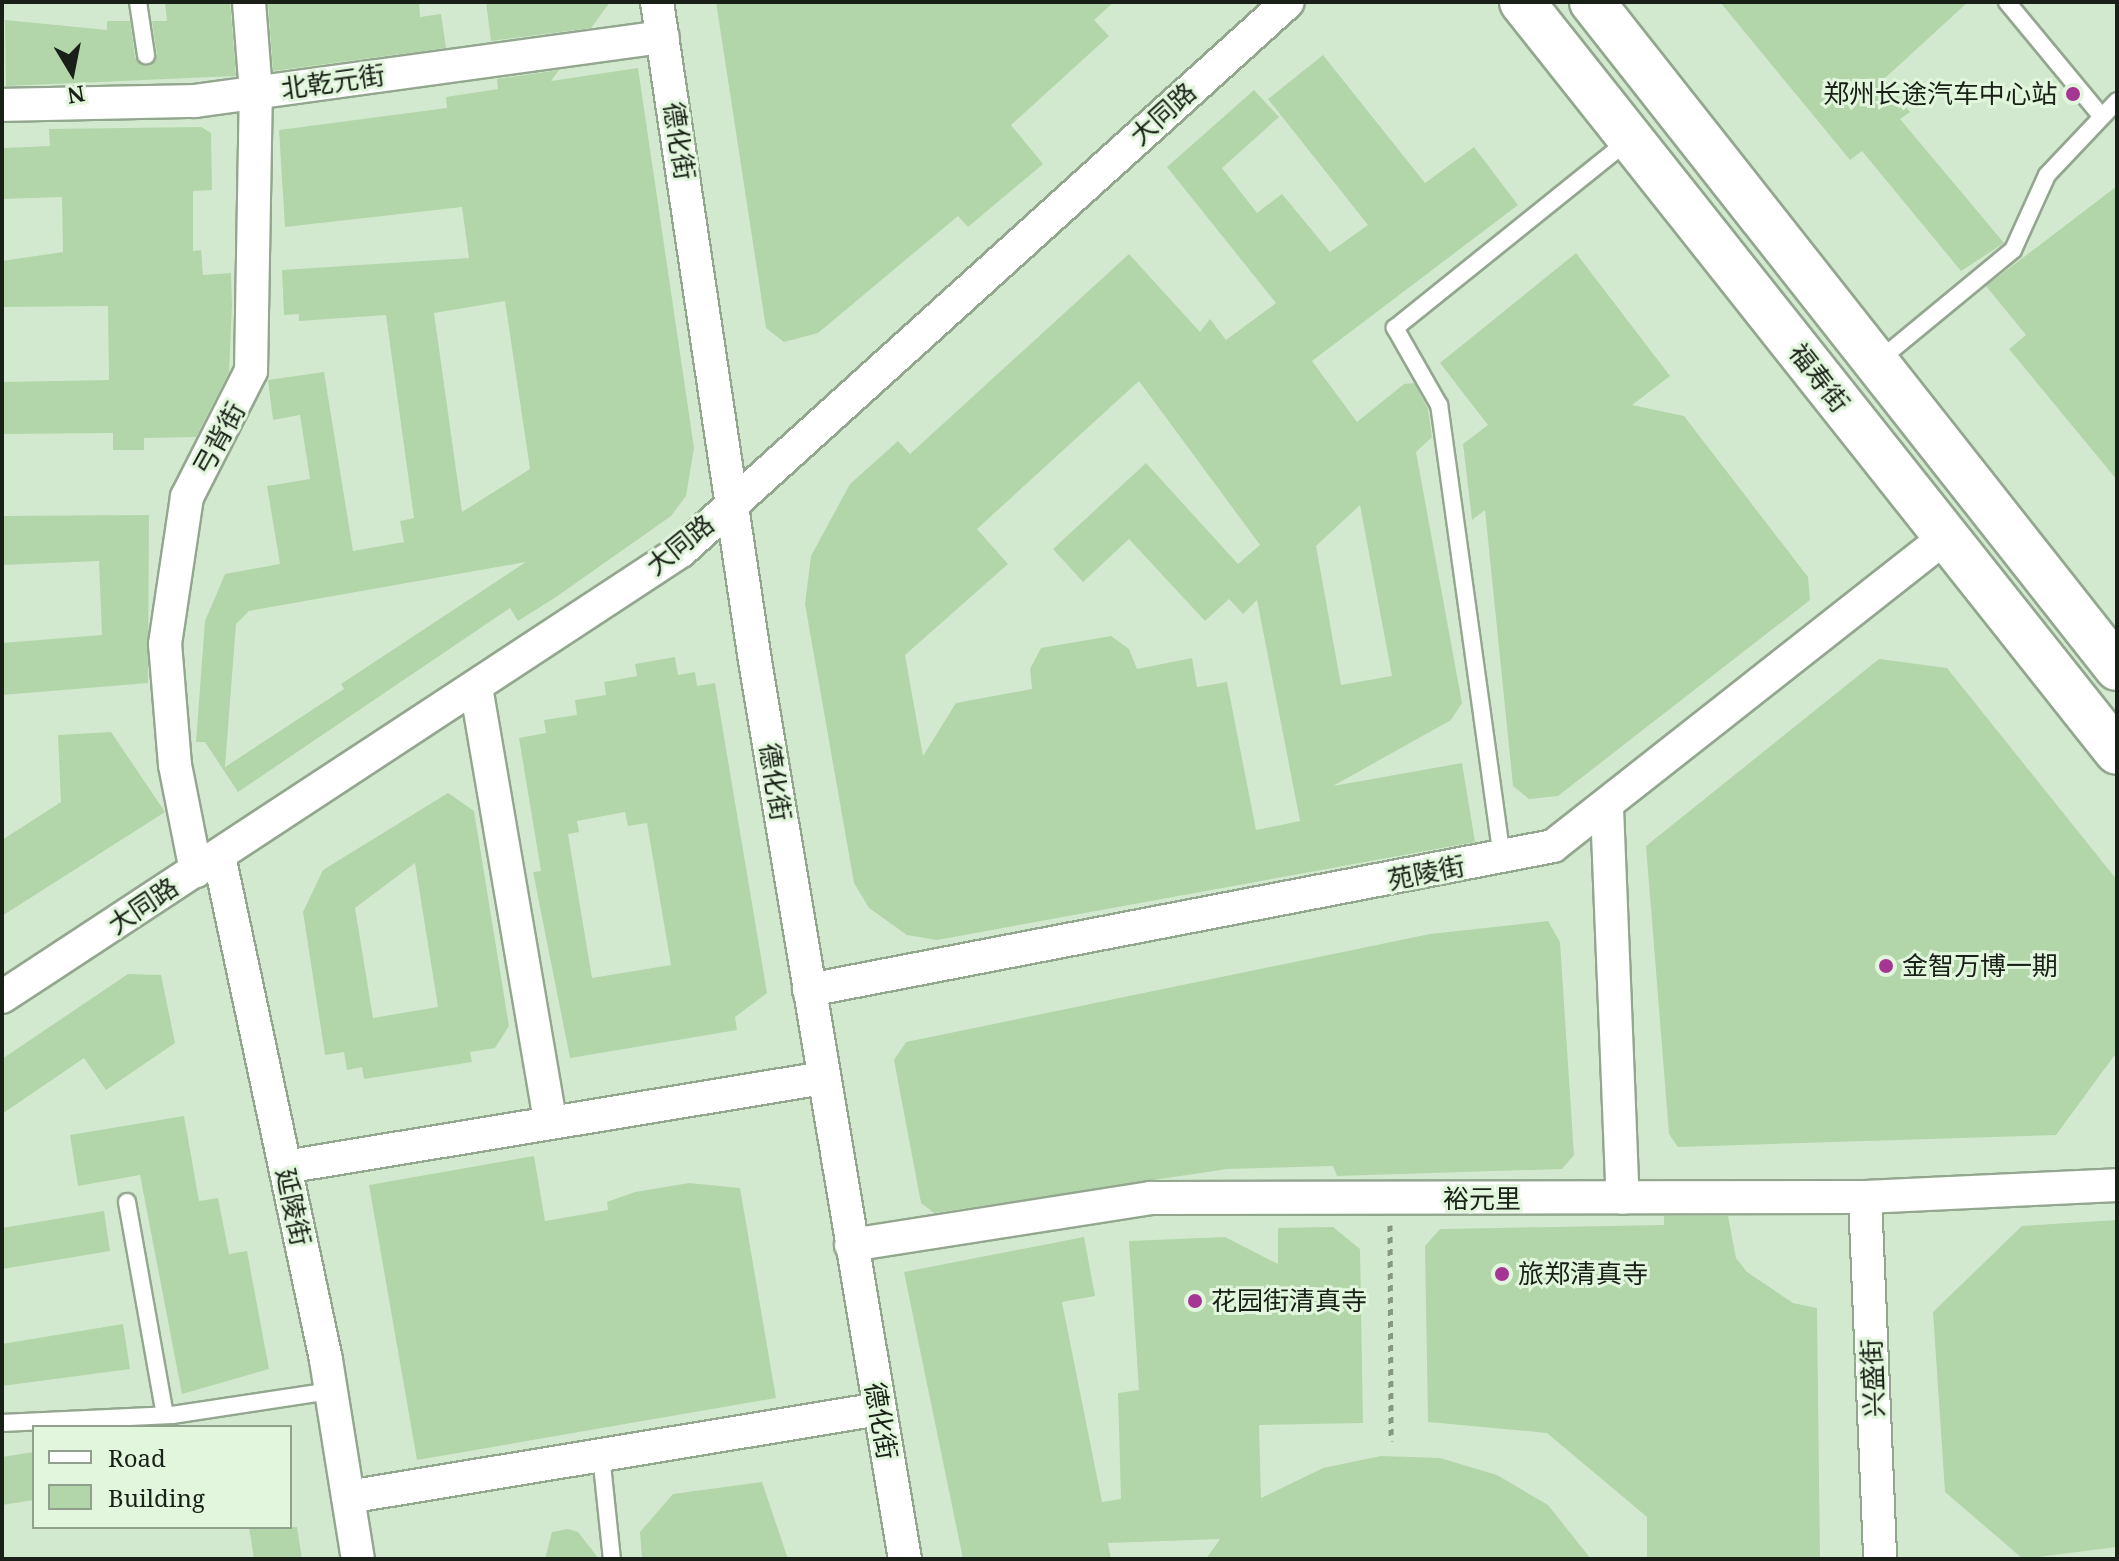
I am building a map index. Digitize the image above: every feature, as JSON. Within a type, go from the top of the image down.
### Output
[{"type":"main road","name":"福寿街","points":[[1522,2],[2117,752]]},
{"type":"main road","name":"福寿街","points":[[1592,2],[1874,364],[2117,668]]},
{"type":"street","name":"弓背街","points":[[208,864],[175,765],[165,644],[187,497],[251,371],[256,93],[249,2]]},
{"type":"street","name":"德化街","points":[[657,2],[823,1078],[905,1559]]},
{"type":"street","name":"大同路","points":[[2,997],[681,551],[1288,2]]},
{"type":"street","name":"北乾元街","points":[[2,105],[256,93],[663,37]]},
{"type":"street","name":"苑陵街","points":[[809,990],[1553,846],[1607,808],[1945,537]]},
{"type":"street","points":[[476,687],[550,1121]]},
{"type":"street","points":[[1607,808],[1623,1198]]},
{"type":"street","name":"延陵街","points":[[208,864],[285,1167],[331,1391],[358,1559]]},
{"type":"street","points":[[285,1167],[823,1078]]},
{"type":"street","name":"裕元里","points":[[851,1245],[1150,1198],[1865,1197],[2117,1185]]},
{"type":"street","name":"兴盛街","points":[[1865,1197],[1880,1559]]},
{"type":"street","points":[[348,1497],[879,1409]]},
{"type":"lane","points":[[138,2],[146,55]]},
{"type":"lane","points":[[2007,2],[2098,112]]},
{"type":"lane","points":[[1874,364],[2013,250],[2047,175],[2098,112],[2117,101]]},
{"type":"lane","points":[[1502,858],[1439,405],[1395,328],[1631,138]]},
{"type":"lane","points":[[127,1202],[165,1415]]},
{"type":"lane","points":[[2,1423],[165,1415],[331,1391]]},
{"type":"lane","points":[[601,1455],[612,1559]]},
{"type":"path","points":[[1390,1200],[1391,1441]]},
{"type":"building","points":[[165,2],[230,2],[236,76],[6,86],[5,20],[107,30],[107,21],[130,21],[135,57],[147,66],[157,54],[152,21],[167,21]]},
{"type":"building","points":[[268,2],[419,2],[420,17],[441,14],[446,48],[273,71]]},
{"type":"building","points":[[486,2],[610,2],[591,28],[491,41]]},
{"type":"building","points":[[716,2],[1114,2],[1094,20],[1109,36],[1011,125],[1043,164],[968,227],[958,216],[818,333],[784,342],[766,328]]},
{"type":"building","points":[[1720,2],[1968,2],[1884,79],[1910,112],[1900,119],[2004,243],[1961,271],[1862,151],[1850,160]]},
{"type":"building","points":[[1323,55],[1425,183],[1474,147],[1518,205],[1312,361],[1357,422],[1404,384],[1414,383],[1428,409],[1432,437],[1416,452],[1462,703],[1451,720],[1333,786],[1462,763],[1475,842],[937,940],[907,935],[869,908],[854,883],[805,604],[811,556],[850,484],[898,441],[910,454],[1129,254],[1200,332],[1210,319],[1226,340],[1276,303],[1167,167],[1254,90],[1279,117],[1222,168],[1257,213],[1282,194],[1330,252],[1368,225],[1268,99]],"holes":[[[1139,381],[1260,545],[1238,564],[1146,463],[1053,549],[1083,582],[1129,539],[1205,621],[1229,599],[1243,614],[1257,600],[1300,821],[1256,830],[1227,682],[1197,687],[1192,658],[1137,669],[1129,649],[1111,636],[1041,648],[1030,669],[1032,689],[956,703],[923,756],[905,655],[1008,564],[977,529]],[[1360,505],[1392,676],[1341,685],[1316,546]]]},
{"type":"building","points":[[638,68],[694,448],[686,496],[671,516],[556,597],[518,621],[510,608],[238,792],[205,742],[196,742],[205,621],[225,574],[280,564],[267,486],[310,479],[300,415],[273,420],[268,380],[324,372],[353,551],[404,542],[400,521],[414,518],[386,315],[299,321],[299,314],[284,315],[282,270],[469,258],[462,207],[285,227],[279,130],[447,108],[446,97],[498,89],[497,79],[559,70],[551,81]],"holes":[[[505,301],[530,469],[462,512],[434,313]],[[526,562],[341,684],[344,689],[225,767],[236,624],[249,611]]]},
{"type":"building","points":[[201,127],[211,133],[212,190],[193,191],[193,251],[201,250],[203,275],[231,273],[232,305],[229,372],[196,437],[144,438],[144,450],[113,450],[113,433],[2,434],[2,382],[109,380],[108,306],[2,307],[2,261],[63,252],[62,197],[2,199],[2,148],[50,146],[49,129]]},
{"type":"building","points":[[2117,186],[2117,480],[2009,349],[2026,335],[1986,286]]},
{"type":"building","points":[[1576,253],[1670,376],[1632,405],[1684,416],[1808,577],[1810,600],[1558,796],[1529,799],[1513,786],[1485,510],[1472,520],[1463,444],[1488,425],[1440,363]]},
{"type":"building","points":[[149,515],[148,683],[2,695],[2,643],[102,635],[99,561],[2,565],[2,516]]},
{"type":"building","points":[[675,657],[678,675],[695,672],[697,686],[715,683],[767,993],[735,1017],[737,1030],[570,1058],[533,872],[541,871],[519,738],[546,733],[544,720],[577,715],[575,700],[606,695],[604,682],[637,676],[635,664]],"holes":[[[625,812],[628,826],[647,823],[671,965],[592,978],[568,834],[579,832],[577,821]]]},
{"type":"building","name":"金智万博一期","points":[[1879,659],[1947,668],[2117,880],[2117,1052],[2056,1135],[1678,1147],[1669,1134],[1646,846]]},
{"type":"building","points":[[111,732],[165,812],[2,916],[2,840],[61,802],[58,735]]},
{"type":"building","points":[[448,793],[474,811],[509,1026],[495,1048],[470,1052],[472,1062],[364,1079],[362,1067],[347,1070],[344,1052],[325,1055],[303,912],[323,870]],"holes":[[[415,863],[438,1007],[373,1018],[355,908]]]},
{"type":"building","points":[[1548,921],[1560,942],[1574,1155],[1562,1169],[1337,1176],[1333,1166],[1227,1169],[934,1213],[921,1203],[894,1060],[906,1042],[1430,934]]},
{"type":"building","points":[[128,974],[161,975],[175,1043],[106,1090],[84,1058],[2,1114],[2,1059]]},
{"type":"building","points":[[184,1116],[199,1201],[218,1198],[229,1254],[247,1251],[269,1369],[182,1394],[140,1175],[78,1186],[70,1135]]},
{"type":"building","points":[[534,1156],[545,1221],[608,1210],[607,1202],[635,1192],[689,1183],[740,1188],[776,1398],[417,1460],[369,1185]]},
{"type":"building","points":[[104,1211],[110,1251],[2,1269],[2,1228]]},
{"type":"building","points":[[1664,1216],[1728,1216],[1736,1258],[1747,1272],[1793,1303],[1817,1308],[1820,1559],[1647,1559],[1647,1517],[1547,1433],[1428,1422],[1425,1246],[1440,1229],[1664,1225]]},
{"type":"building","points":[[2117,1220],[2117,1547],[2023,1559],[1945,1492],[1933,1312],[2022,1226]]},
{"type":"building","points":[[1333,1227],[1360,1249],[1363,1423],[1259,1425],[1261,1498],[1323,1468],[1381,1456],[1440,1458],[1497,1475],[1548,1505],[1591,1559],[1206,1559],[1220,1539],[1108,1543],[1111,1559],[963,1559],[904,1272],[1084,1237],[1095,1296],[1062,1302],[1102,1502],[1121,1499],[1118,1393],[1139,1390],[1129,1241],[1225,1237],[1278,1264],[1278,1228]]},
{"type":"building","points":[[123,1324],[130,1369],[2,1386],[2,1344]]},
{"type":"building","points":[[32,1452],[32,1500],[2,1505],[2,1457]]},
{"type":"building","points":[[762,1482],[788,1559],[642,1559],[640,1532],[673,1494]]},
{"type":"building","points":[[297,1527],[302,1559],[254,1559],[249,1529]]},
{"type":"building","points":[[568,1529],[578,1532],[599,1559],[545,1559],[552,1532]]},
{"type":"place","name":"郑州长途汽车中心站","points":[[2073,94]]},
{"type":"place","name":"金智万博一期","points":[[1886,966]]},
{"type":"place","name":"旅郑清真寺","points":[[1502,1274]]},
{"type":"place","name":"花园街清真寺","points":[[1195,1301]]}]
